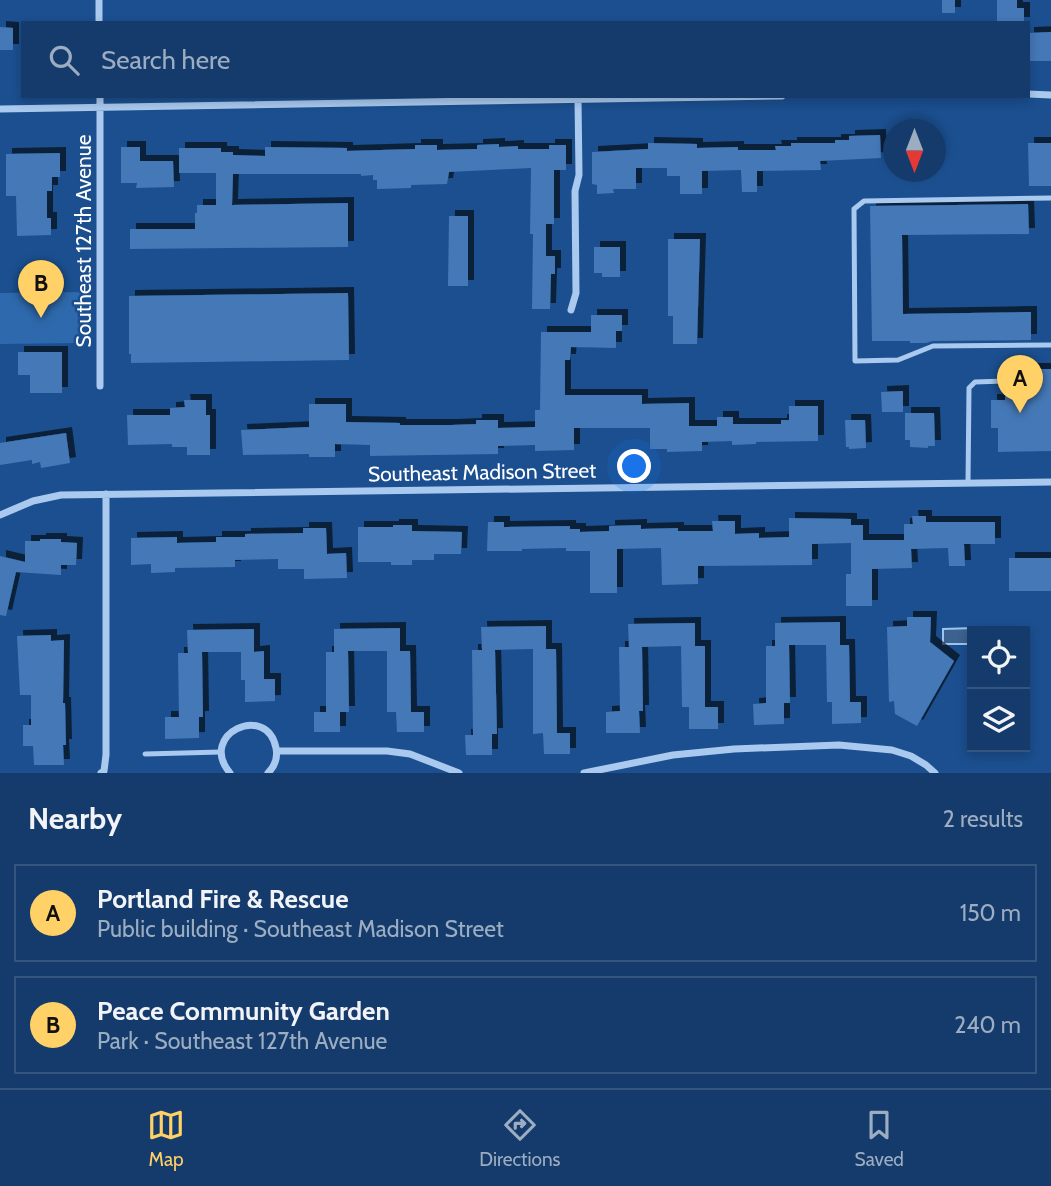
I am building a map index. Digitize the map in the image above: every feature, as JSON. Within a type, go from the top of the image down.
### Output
[{"type":"street","points":[[99,0],[99,21]]},
{"type":"street","points":[[1030,94],[1051,94]]},
{"type":"street","name":"Southeast 127th Avenue","points":[[100,98],[100,386]]},
{"type":"street","points":[[0,109],[646,98]]},
{"type":"street","points":[[571,310],[576,293],[578,99]]},
{"type":"street","name":"Southeast Madison Street","points":[[0,515],[33,501],[61,495],[1051,481]]},
{"type":"street","points":[[102,772],[106,755],[106,494]]},
{"type":"street","points":[[230,773],[223,763],[221,752],[231,731],[242,726],[255,726],[266,730],[274,739],[276,761],[268,773]]},
{"type":"street","points":[[584,773],[673,755],[734,749],[839,745],[892,750],[911,756],[935,773]]},
{"type":"street","points":[[277,751],[387,751],[410,754],[459,773]]},
{"type":"lane","points":[[1051,198],[864,201],[854,209],[855,361],[898,360],[933,346],[1051,345]]},
{"type":"lane","points":[[968,483],[969,388],[975,382],[1005,381]]},
{"type":"lane","points":[[145,754],[221,752]]},
{"type":"shaded area","points":[[83,292],[83,343],[0,344],[0,293]]},
{"type":"shaded area","points":[[967,628],[967,644],[943,644],[943,629]]},
{"type":"building","points":[[942,0],[955,0],[955,13],[942,13]]},
{"type":"building","points":[[997,0],[1017,0],[1017,8],[1024,8],[1024,21],[997,21]]},
{"type":"building","points":[[0,27],[13,28],[13,50],[0,50]]},
{"type":"building","points":[[1051,32],[1051,61],[1030,61],[1030,33]]},
{"type":"building","points":[[880,135],[881,158],[820,161],[821,170],[757,171],[757,192],[742,192],[741,170],[702,171],[702,194],[680,194],[680,176],[667,176],[667,168],[636,168],[636,189],[613,189],[614,193],[597,194],[597,185],[592,184],[592,152],[648,149],[648,143],[697,144],[697,148],[776,150],[775,146],[791,146],[791,143],[835,143],[835,140],[849,140],[849,136]]},
{"type":"building","points":[[1028,143],[1051,143],[1051,186],[1029,186]]},
{"type":"building","points":[[499,144],[499,147],[518,146],[518,149],[549,149],[549,145],[566,145],[566,170],[554,170],[554,224],[546,224],[546,256],[555,256],[555,274],[551,274],[550,309],[532,309],[531,168],[449,172],[447,184],[377,189],[377,180],[373,180],[373,175],[233,174],[232,205],[348,203],[348,247],[130,249],[130,229],[195,229],[197,205],[216,205],[216,173],[179,173],[179,148],[221,148],[221,152],[233,152],[233,155],[265,156],[265,147],[347,148],[347,151],[415,149],[415,145],[437,145],[437,150],[477,149],[477,145]]},
{"type":"building","points":[[121,147],[140,147],[140,161],[173,161],[174,187],[136,188],[137,183],[121,183]]},
{"type":"building","points":[[60,153],[60,177],[52,177],[52,191],[47,191],[47,218],[51,218],[51,235],[17,236],[16,196],[6,196],[6,154]]},
{"type":"building","points":[[1028,204],[1029,234],[902,235],[903,314],[1031,312],[1031,340],[926,343],[872,341],[870,206]]},
{"type":"building","points":[[449,216],[468,216],[468,286],[448,286]]},
{"type":"building","points":[[668,239],[700,239],[697,344],[673,344],[673,316],[668,316]]},
{"type":"building","points":[[594,247],[620,247],[620,277],[602,277],[602,273],[594,273]]},
{"type":"building","points":[[348,293],[349,360],[131,363],[129,296]]},
{"type":"building","points":[[591,315],[622,315],[622,331],[616,331],[616,348],[571,347],[570,360],[565,360],[565,395],[642,395],[642,404],[689,403],[689,426],[717,426],[717,417],[733,417],[733,424],[781,424],[781,420],[789,420],[789,406],[818,406],[818,441],[732,445],[732,441],[702,442],[702,451],[667,452],[667,449],[650,449],[650,428],[574,428],[574,450],[535,451],[535,445],[498,446],[498,454],[370,456],[370,445],[335,444],[335,457],[309,457],[309,454],[243,455],[241,430],[309,427],[309,404],[346,404],[346,422],[452,425],[476,424],[476,420],[498,420],[498,428],[535,427],[535,410],[540,410],[541,332],[591,332]]},
{"type":"building","points":[[18,352],[62,352],[62,393],[30,393],[30,375],[18,375]]},
{"type":"building","points":[[1005,369],[1051,369],[1051,451],[998,452],[998,428],[991,428],[991,400],[1005,400],[1005,386],[1010,382],[1005,376]]},
{"type":"building","points":[[903,391],[903,412],[882,412],[881,392]]},
{"type":"building","points":[[184,400],[206,400],[206,415],[210,415],[210,455],[187,455],[187,447],[172,447],[172,444],[128,445],[127,415],[170,415],[170,408],[185,407]]},
{"type":"building","points":[[905,413],[934,413],[935,446],[910,447],[910,440],[905,440]]},
{"type":"building","points":[[845,420],[865,420],[866,448],[846,447]]},
{"type":"building","points":[[66,433],[70,463],[41,468],[40,462],[32,464],[32,460],[0,465],[0,443]]},
{"type":"building","points":[[912,516],[926,516],[926,522],[995,522],[995,544],[964,544],[965,566],[949,566],[948,548],[911,549],[912,568],[872,569],[872,606],[846,606],[846,574],[851,574],[851,543],[812,544],[812,565],[698,566],[698,584],[662,585],[661,548],[617,549],[617,593],[590,593],[590,551],[566,551],[566,548],[487,551],[488,522],[504,522],[504,527],[570,526],[570,529],[580,529],[580,532],[609,531],[609,526],[641,525],[641,529],[713,531],[712,521],[735,521],[735,534],[759,533],[759,538],[789,537],[789,518],[851,519],[851,525],[863,525],[863,540],[904,540],[904,524],[913,524]]},
{"type":"building","points":[[412,525],[412,531],[462,532],[461,554],[434,554],[434,560],[412,560],[412,565],[358,562],[358,527]]},
{"type":"building","points":[[303,528],[326,528],[327,554],[346,553],[347,578],[304,579],[304,569],[278,569],[278,559],[235,560],[235,567],[175,568],[175,572],[151,573],[151,564],[131,565],[131,538],[177,537],[177,543],[216,542],[216,537],[245,537],[245,534],[303,533]]},
{"type":"building","points":[[61,539],[61,542],[77,543],[76,565],[61,565],[61,575],[16,572],[6,616],[0,615],[0,556],[25,562],[25,541]]},
{"type":"building","points":[[1009,558],[1051,558],[1051,591],[1009,591]]},
{"type":"building","points":[[907,617],[931,617],[930,642],[954,661],[917,726],[895,714],[894,701],[889,702],[887,627],[907,626]]},
{"type":"building","points":[[840,622],[840,645],[849,645],[850,702],[861,702],[861,723],[832,724],[832,702],[827,702],[826,645],[789,645],[790,703],[784,703],[784,724],[754,725],[753,704],[766,703],[766,646],[775,646],[775,623]]},
{"type":"building","points":[[695,623],[695,646],[705,646],[705,707],[718,707],[718,729],[689,729],[689,707],[682,707],[681,646],[642,647],[643,711],[639,711],[640,733],[606,733],[606,712],[620,711],[619,647],[629,647],[628,624]]},
{"type":"building","points":[[546,626],[546,649],[556,649],[557,733],[570,733],[570,754],[544,754],[543,733],[533,734],[533,649],[495,650],[497,734],[492,734],[492,755],[466,755],[465,735],[473,735],[472,650],[482,650],[481,627]]},
{"type":"building","points":[[400,628],[400,651],[410,651],[411,712],[424,712],[424,732],[397,732],[396,712],[387,712],[387,651],[348,651],[349,712],[340,712],[340,732],[314,732],[314,712],[326,712],[326,652],[334,652],[334,629]]},
{"type":"building","points":[[254,629],[254,652],[264,651],[264,679],[275,679],[275,701],[245,702],[245,680],[241,680],[241,652],[202,652],[203,717],[199,717],[199,738],[165,739],[165,717],[179,717],[178,653],[188,653],[187,630]]},
{"type":"building","points":[[51,635],[51,641],[64,640],[64,765],[34,765],[33,746],[23,746],[23,725],[31,725],[31,695],[20,695],[17,636]]},
{"type":"place","name":"Peace Community Garden","points":[[41,318]]},
{"type":"place","name":"Portland Fire & Rescue","points":[[1020,413]]}]
